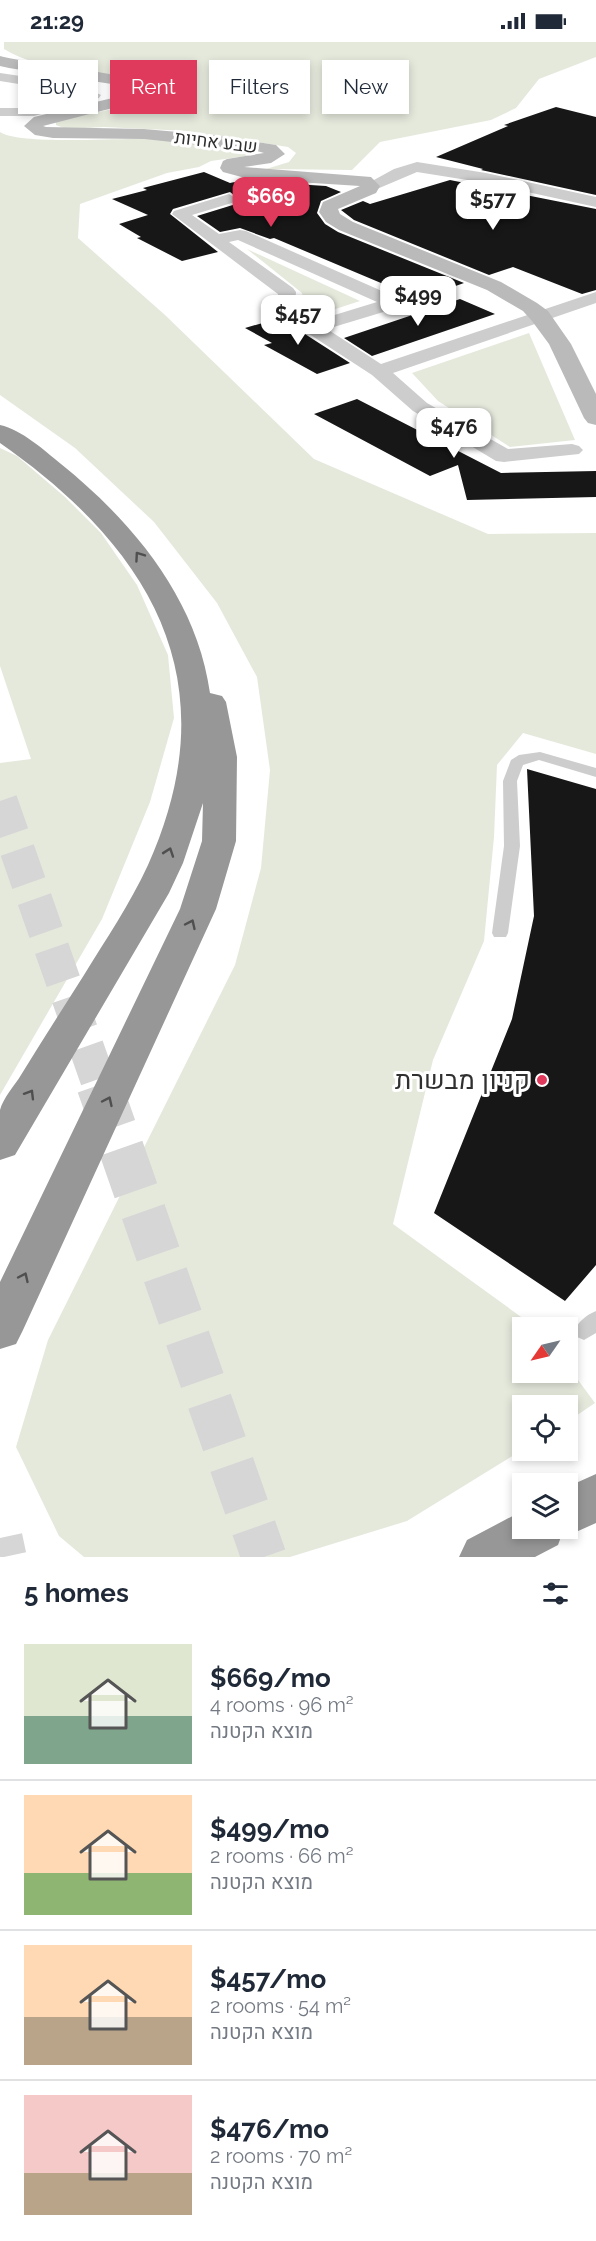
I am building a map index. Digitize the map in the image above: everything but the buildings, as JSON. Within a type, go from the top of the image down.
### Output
[{"type":"highway","points":[[0,432],[68,480],[105,515],[138,553],[184,629],[207,685],[221,757],[219,841],[198,909],[0,1330]]},
{"type":"highway","points":[[0,1144],[127,935],[165,865],[188,801],[197,742],[195,688],[183,639],[169,606]]},
{"type":"highway","points":[[578,1507],[596,1497]]},
{"type":"highway","points":[[485,1557],[519,1539]]},
{"type":"main road","points":[[0,61],[31,69],[123,81],[144,89],[142,94],[134,98],[48,118],[33,126]]},
{"type":"main road","name":"שבע אחיות","points":[[33,126],[38,130],[52,132],[138,134],[257,146],[270,149],[276,154],[265,159],[232,163],[229,168],[249,174],[356,180],[371,186]]},
{"type":"main road","points":[[371,186],[363,193],[335,202],[330,206],[328,212],[346,226],[494,286],[530,307],[540,316],[560,344],[596,418]]},
{"type":"street","points":[[0,77],[81,89],[94,94],[30,113],[0,112]]},
{"type":"street","points":[[0,125],[33,126]]},
{"type":"street","points":[[371,186],[386,181],[406,168],[417,167],[486,178],[596,202]]},
{"type":"street","points":[[229,200],[180,214],[287,292],[286,311],[379,371],[420,407],[504,456],[572,450]]},
{"type":"street","points":[[216,240],[240,236],[394,303],[313,328]]},
{"type":"street","points":[[379,371],[596,297]]},
{"type":"lane","points":[[500,933],[512,846],[510,781],[516,763],[524,758],[540,756],[596,772]]},
{"type":"shaded area","points":[[4,42],[596,42],[596,57],[539,79],[516,108],[491,120],[380,142],[352,170],[266,169],[289,162],[296,153],[288,147],[187,131],[104,127],[66,129],[56,125],[56,121],[98,114],[110,110],[110,114],[197,114],[197,60],[110,60],[110,75],[98,74],[98,60],[29,60],[4,49]]},
{"type":"shaded area","points":[[0,132],[11,136],[46,140],[166,140],[238,148],[247,153],[246,156],[211,161],[199,167],[167,173],[80,204],[78,238],[165,315],[314,459],[488,534],[596,533],[596,754],[523,733],[497,765],[494,837],[484,941],[433,1060],[393,1224],[521,1317],[512,1317],[512,1383],[578,1383],[578,1380],[595,1403],[578,1415],[578,1395],[512,1395],[512,1456],[407,1521],[290,1557],[84,1557],[59,1536],[16,1447],[48,1340],[235,965],[261,868],[270,770],[257,677],[217,603],[154,522],[75,448],[0,395]]},
{"type":"shaded area","points":[[247,249],[360,301],[320,314],[304,303],[302,293]]},
{"type":"shaded area","points":[[529,333],[575,440],[510,447],[438,401],[412,373]]},
{"type":"shaded area","points":[[0,448],[17,456],[65,497],[101,533],[137,585],[168,655],[174,718],[150,802],[102,919],[0,1095],[0,763],[31,759],[0,666]]},
{"type":"tunnel","points":[[0,801],[100,1086]]},
{"type":"tunnel","points":[[99,1085],[264,1557]]},
{"type":"tunnel","points":[[0,1538],[4,1557]]},
{"type":"place","name":"קניון מבשרת","points":[[542,1080]]}]
